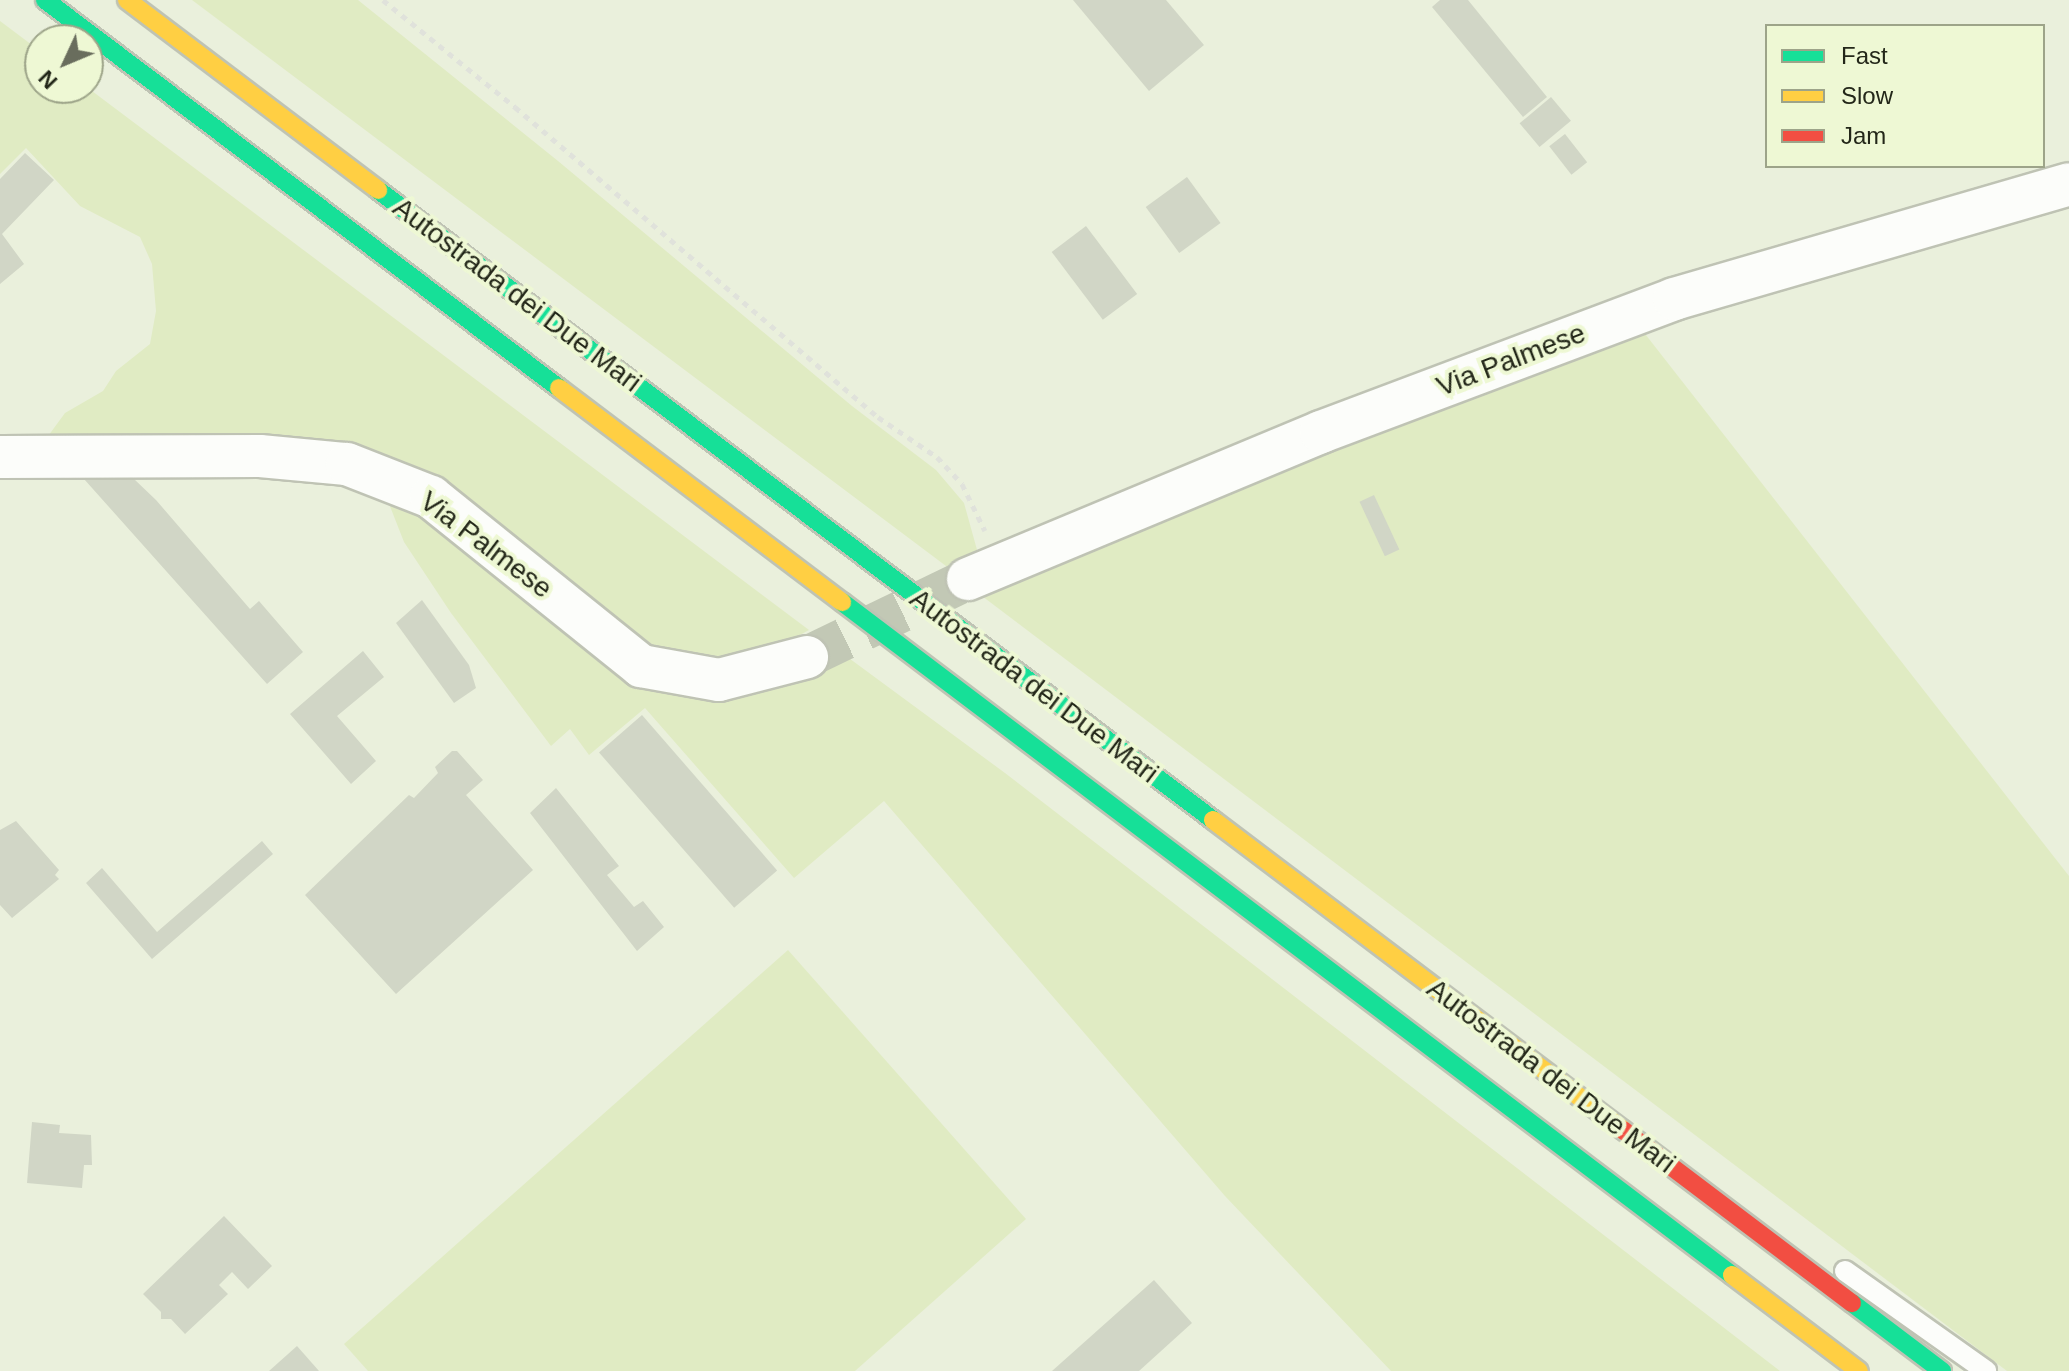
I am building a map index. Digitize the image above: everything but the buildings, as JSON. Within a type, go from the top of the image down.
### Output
[{"type":"highway","name":"Autostrada dei Due Mari","points":[[45,0],[1859,1371]]},
{"type":"highway","name":"Autostrada dei Due Mari","points":[[127,0],[1942,1371]]},
{"type":"street","name":"Via Palmese","points":[[984,572],[1321,432],[1674,299],[2069,184]]},
{"type":"street","name":"Via Palmese","points":[[0,457],[260,456],[347,464],[431,497],[641,666],[719,680],[807,657]]},
{"type":"lane","points":[[1252,850],[1986,1371]]},
{"type":"lane","points":[[1337,977],[1825,1371]]},
{"type":"path","points":[[383,0],[515,107],[878,417],[937,457],[962,484],[984,572]]},
{"type":"green space","points":[[192,0],[358,0],[558,161],[852,406],[936,470],[964,503],[979,557],[950,569]]},
{"type":"green space","points":[[0,21],[24,39],[24,104],[104,104],[104,100],[809,630],[774,649],[716,661],[630,643],[430,475],[43,443],[65,413],[103,391],[116,371],[150,344],[156,311],[152,264],[140,237],[80,206],[26,148],[0,174]]},
{"type":"green space","points":[[1642,330],[2069,876],[2069,1371],[2007,1371],[978,593],[1363,429]]},
{"type":"green space","points":[[384,491],[426,507],[591,644],[747,690],[785,685],[842,653],[1005,773],[1780,1371],[1391,1371],[1225,1196],[884,801],[794,878],[645,708],[589,755],[570,729],[551,746],[451,613],[404,542]]},
{"type":"green space","points":[[788,950],[1026,1219],[855,1371],[368,1371],[344,1344]]},
{"type":"tunnel","points":[[807,657],[968,579]]},
{"type":"traffic: fast","points":[[45,0],[559,388]]},
{"type":"traffic: fast","points":[[378,190],[1213,820]]},
{"type":"traffic: fast","points":[[842,602],[1732,1275]]},
{"type":"traffic: fast","points":[[1852,1303],[1942,1371]]},
{"type":"traffic: slow","points":[[127,0],[378,190]]},
{"type":"traffic: slow","points":[[559,388],[842,602]]},
{"type":"traffic: slow","points":[[1213,820],[1623,1130]]},
{"type":"traffic: slow","points":[[1732,1275],[1859,1371]]},
{"type":"traffic: jam","points":[[1623,1130],[1852,1303]]}]
